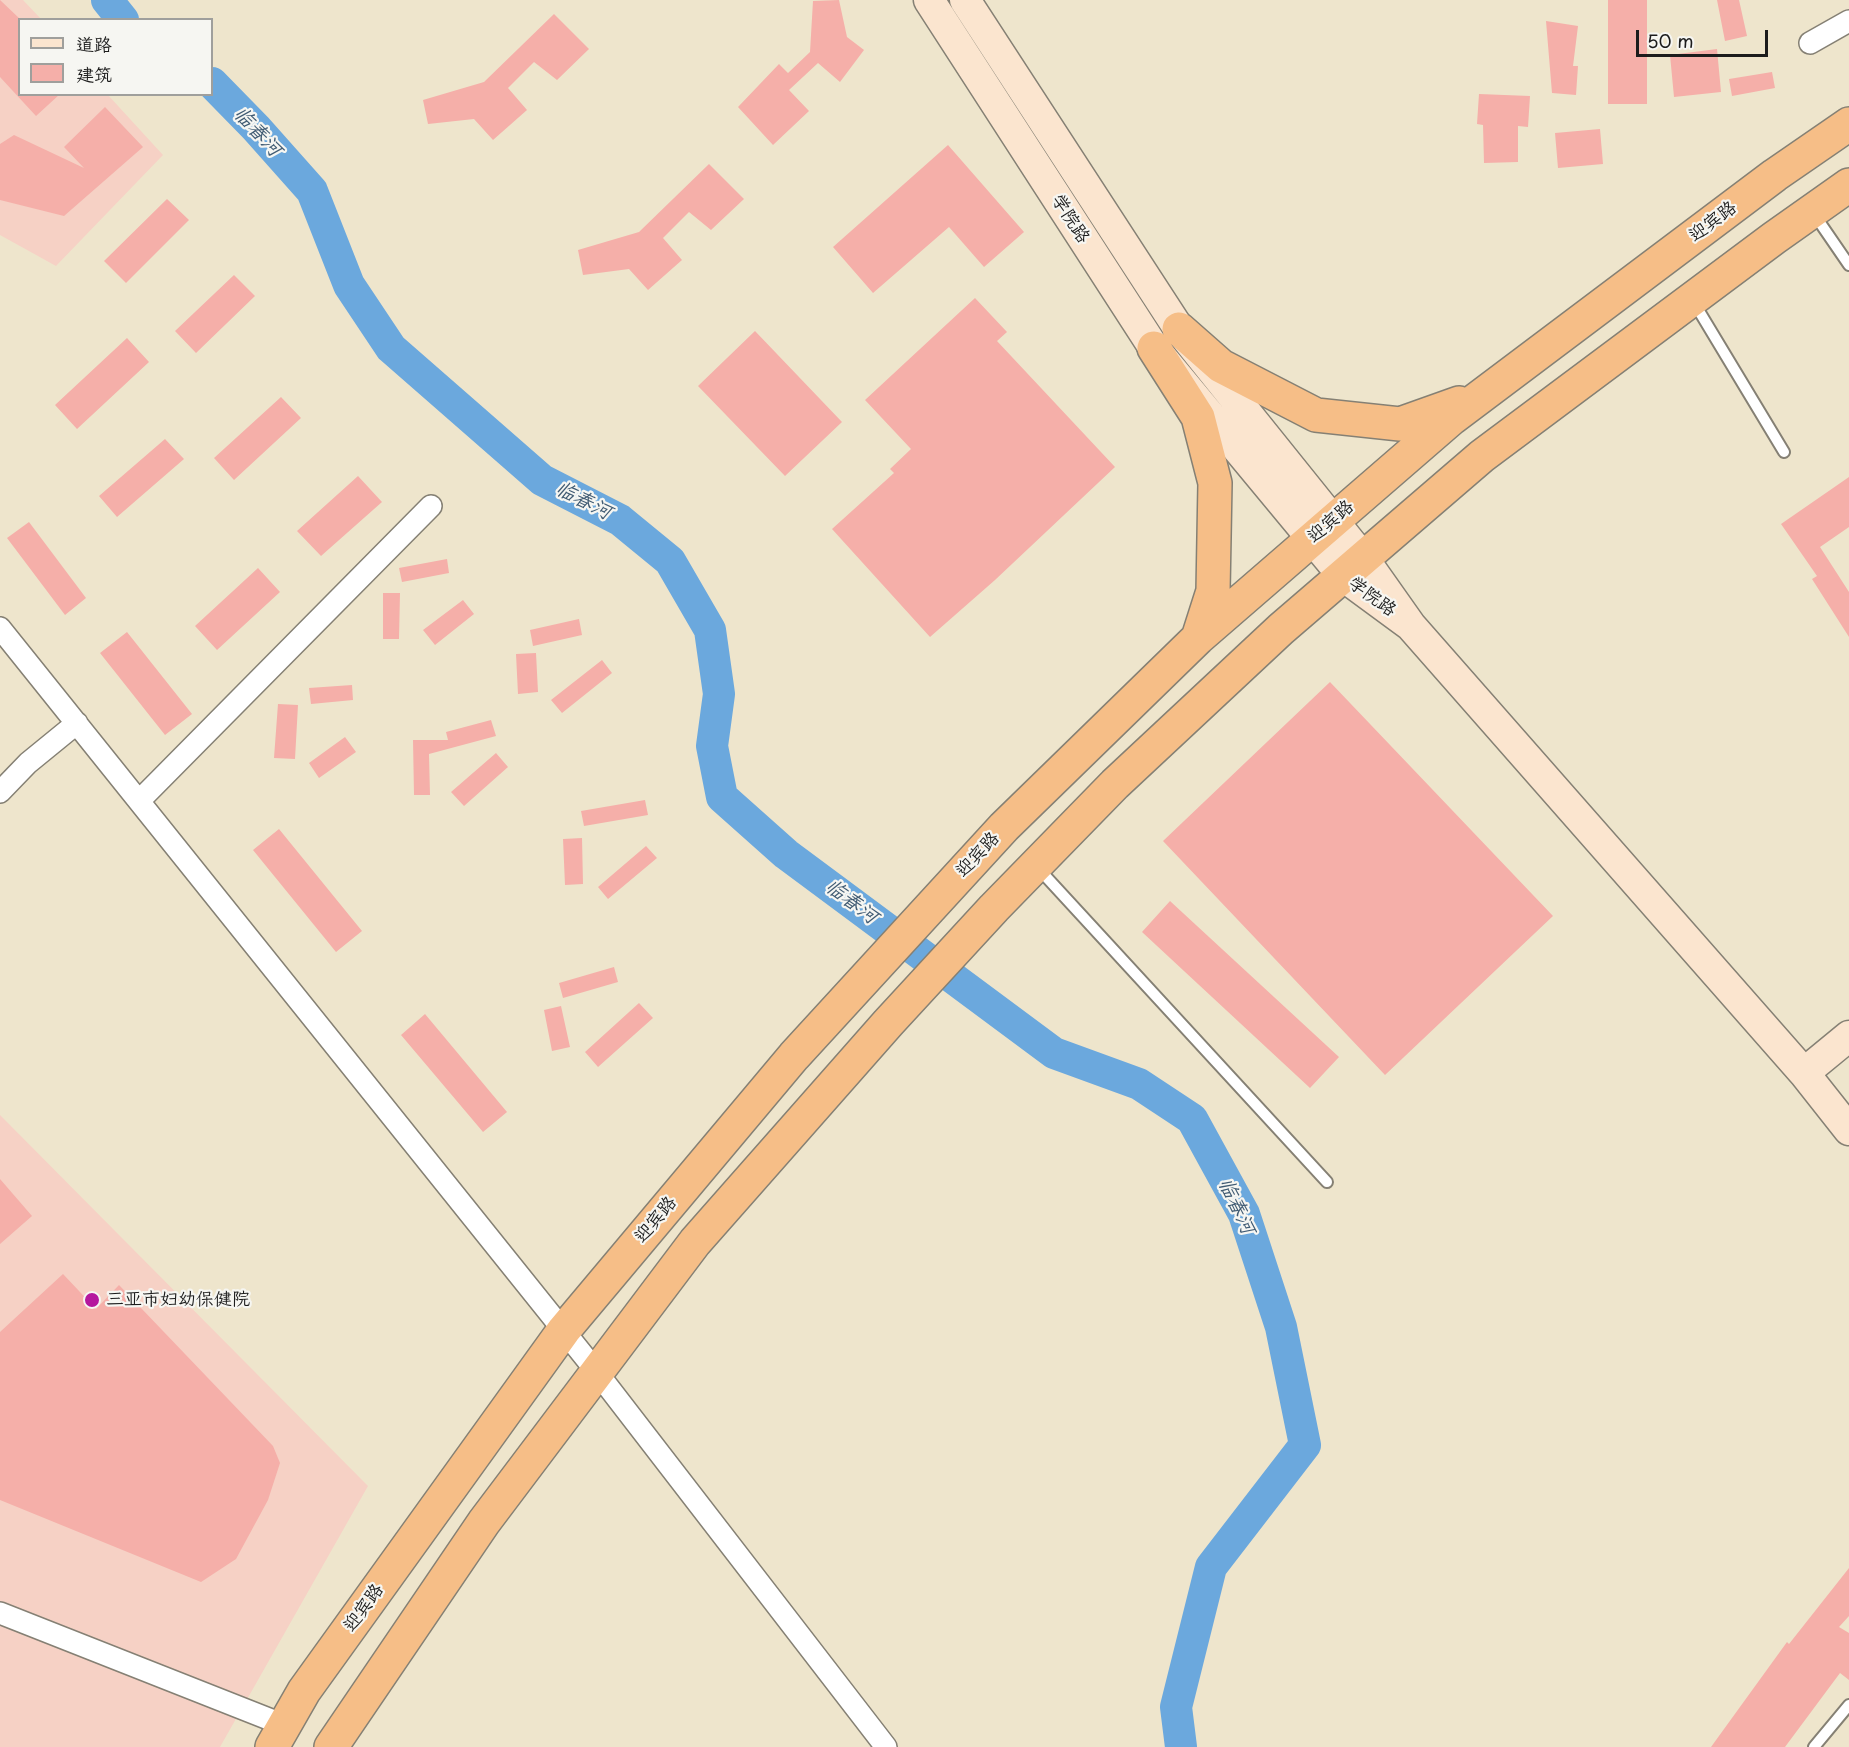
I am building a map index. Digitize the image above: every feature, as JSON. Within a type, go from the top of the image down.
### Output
[{"type":"highway","name":"迎宾路","points":[[278,1736],[304,1691],[564,1330],[794,1056],[1004,827],[1198,638],[1452,418],[1775,175],[1849,124]]},
{"type":"highway","points":[[331,1747],[484,1522],[695,1242],[888,1023],[1035,865],[1115,784],[1281,629],[1482,456],[1692,298],[1849,185]]},
{"type":"highway","points":[[1167,338],[1316,415],[1400,424],[1488,391]]},
{"type":"highway","points":[[1167,338],[1198,417],[1215,483],[1213,591],[1198,638]]},
{"type":"main road","name":"学院路","points":[[928,0],[1167,338],[1322,530],[1353,567],[1411,626],[1804,1073],[1849,1130]]},
{"type":"main road","name":"学院路","points":[[965,0],[1167,338]]},
{"type":"main road","points":[[1804,1073],[1849,1036]]},
{"type":"street","points":[[1810,43],[1849,21]]},
{"type":"street","points":[[140,801],[431,506]]},
{"type":"street","points":[[0,628],[564,1330],[886,1747]]},
{"type":"street","points":[[0,792],[28,763],[76,723]]},
{"type":"street","points":[[0,1613],[278,1736]]},
{"type":"lane","points":[[1812,211],[1849,265]]},
{"type":"lane","points":[[1692,298],[1784,452]]},
{"type":"lane","points":[[1035,865],[1326,1182]]},
{"type":"lane","points":[[1814,1747],[1849,1705]]},
{"type":"shaded area","points":[[0,0],[23,0],[40,18],[18,18],[18,96],[109,96],[163,155],[56,266],[0,235]]},
{"type":"shaded area","name":"三亚市妇幼保健院","points":[[0,1115],[368,1486],[220,1747],[0,1747]]},
{"type":"building","points":[[0,0],[19,18],[18,96],[58,96],[36,116],[0,77]]},
{"type":"building","points":[[839,0],[847,37],[864,50],[840,82],[818,63],[789,90],[809,111],[773,145],[738,107],[779,64],[788,73],[810,52],[813,1]]},
{"type":"building","points":[[1608,0],[1647,0],[1647,104],[1608,104]]},
{"type":"building","points":[[1717,0],[1739,0],[1747,36],[1725,41]]},
{"type":"building","points":[[554,14],[589,49],[557,80],[534,62],[508,88],[527,110],[493,140],[474,119],[428,124],[423,100],[484,82]]},
{"type":"building","points":[[1546,21],[1578,26],[1573,66],[1578,66],[1576,95],[1552,93]]},
{"type":"building","points":[[1717,49],[1721,92],[1674,97],[1670,55]]},
{"type":"building","points":[[1772,72],[1775,88],[1732,96],[1729,79]]},
{"type":"building","points":[[1479,94],[1530,96],[1528,127],[1518,126],[1518,162],[1484,163],[1483,125],[1477,124]]},
{"type":"building","points":[[105,107],[143,147],[64,216],[0,200],[0,144],[14,135],[84,168],[64,147]]},
{"type":"building","points":[[1600,129],[1603,164],[1558,168],[1555,133]]},
{"type":"building","points":[[948,145],[1024,232],[984,267],[949,227],[873,293],[833,247]]},
{"type":"building","points":[[709,164],[744,199],[711,230],[689,212],[663,238],[682,260],[648,290],[629,269],[583,275],[578,250],[639,232]]},
{"type":"building","points":[[167,199],[189,220],[126,283],[104,261]]},
{"type":"building","points":[[234,275],[255,296],[196,353],[175,331]]},
{"type":"building","points":[[975,298],[1007,332],[997,341],[1115,467],[995,580],[930,637],[832,529],[894,473],[890,469],[911,449],[865,400]]},
{"type":"building","points":[[755,331],[842,422],[785,476],[698,386]]},
{"type":"building","points":[[127,338],[149,362],[77,429],[55,405]]},
{"type":"building","points":[[281,397],[301,418],[234,480],[214,458]]},
{"type":"building","points":[[165,439],[184,459],[117,517],[99,496]]},
{"type":"building","points":[[358,476],[382,502],[321,556],[297,531]]},
{"type":"building","points":[[1849,477],[1849,527],[1820,547],[1849,592],[1849,637],[1812,579],[1817,576],[1781,524]]},
{"type":"building","points":[[29,522],[86,598],[65,615],[7,538]]},
{"type":"building","points":[[447,559],[449,573],[402,582],[399,568]]},
{"type":"building","points":[[258,568],[280,592],[217,650],[195,626]]},
{"type":"building","points":[[383,593],[400,593],[399,639],[383,639]]},
{"type":"building","points":[[463,600],[474,614],[435,645],[423,630]]},
{"type":"building","points":[[579,619],[582,635],[533,646],[530,630]]},
{"type":"building","points":[[127,632],[192,714],[165,735],[100,653]]},
{"type":"building","points":[[536,653],[538,692],[518,694],[516,654]]},
{"type":"building","points":[[602,660],[612,673],[562,713],[551,700]]},
{"type":"building","points":[[1330,682],[1553,916],[1385,1075],[1163,841]]},
{"type":"building","points":[[352,685],[353,700],[311,704],[309,688]]},
{"type":"building","points":[[278,704],[298,705],[295,759],[274,758]]},
{"type":"building","points":[[491,720],[496,736],[429,754],[430,795],[414,795],[413,740],[448,740],[446,732]]},
{"type":"building","points":[[345,737],[356,752],[319,778],[309,763]]},
{"type":"building","points":[[496,753],[508,767],[464,806],[451,792]]},
{"type":"building","points":[[645,800],[648,815],[584,826],[581,811]]},
{"type":"building","points":[[279,829],[362,931],[336,952],[253,850]]},
{"type":"building","points":[[582,838],[583,884],[565,885],[563,839]]},
{"type":"building","points":[[646,846],[657,858],[608,899],[598,887]]},
{"type":"building","points":[[1170,901],[1339,1057],[1310,1088],[1142,932]]},
{"type":"building","points":[[614,967],[618,982],[563,998],[559,983]]},
{"type":"building","points":[[639,1003],[653,1018],[598,1067],[585,1052]]},
{"type":"building","points":[[561,1006],[570,1047],[552,1051],[544,1010]]},
{"type":"building","points":[[425,1014],[507,1112],[483,1132],[401,1035]]},
{"type":"building","points":[[0,1179],[32,1216],[0,1244]]},
{"type":"building","points":[[63,1274],[96,1309],[119,1285],[273,1446],[280,1463],[268,1500],[236,1559],[201,1582],[0,1500],[0,1332]]},
{"type":"building","points":[[1849,1568],[1849,1616],[1839,1627],[1849,1633],[1849,1680],[1840,1673],[1785,1747],[1711,1747],[1787,1642],[1789,1644]]},
{"type":"waterway","name":"临春河","points":[[107,0],[121,18]]},
{"type":"waterway","name":"临春河","points":[[213,84],[312,191],[349,285],[391,348],[542,480],[620,520],[670,561],[710,630],[719,694],[712,746],[722,797],[786,854],[1054,1053],[1139,1084],[1192,1119],[1244,1214],[1281,1327],[1305,1445],[1211,1567],[1176,1707],[1181,1747]]},
{"type":"place","name":"三亚市妇幼保健院","points":[[92,1300]]}]
